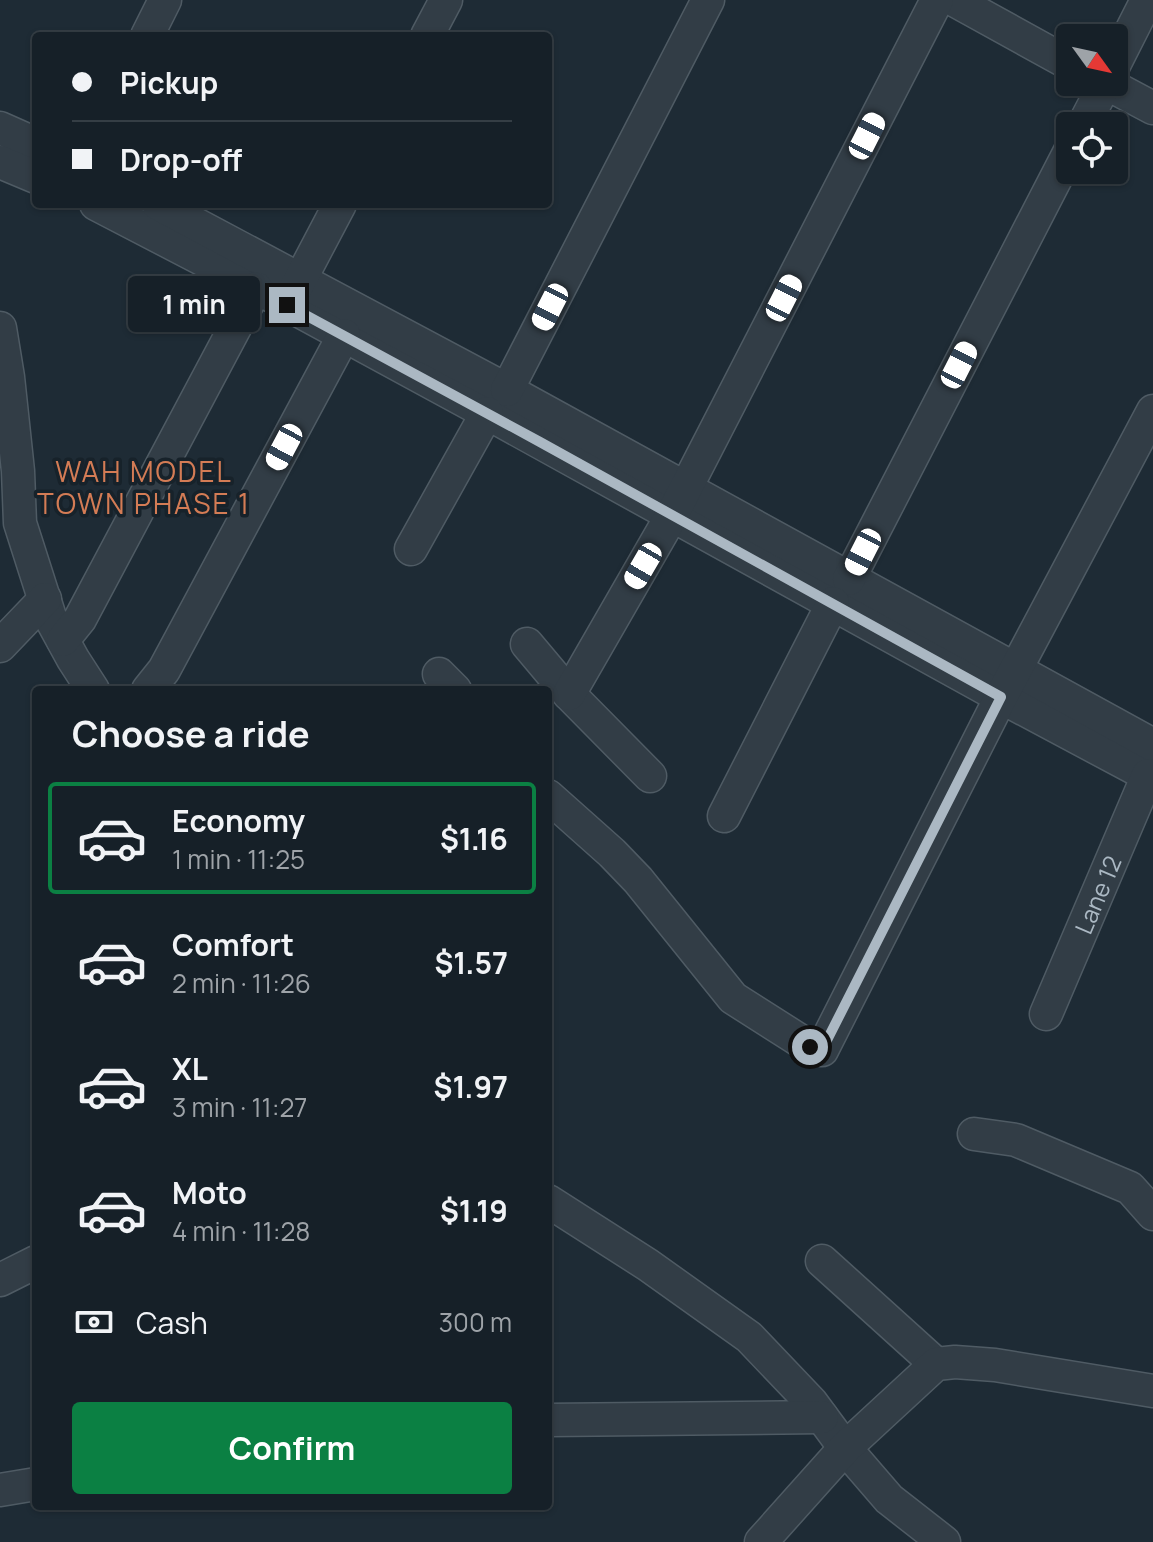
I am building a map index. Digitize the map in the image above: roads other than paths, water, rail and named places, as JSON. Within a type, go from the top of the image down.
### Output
[{"type":"street","points":[[149,32],[165,0]]},
{"type":"street","points":[[429,32],[446,0]]},
{"type":"street","points":[[411,549],[497,402],[708,0]]},
{"type":"street","points":[[569,694],[679,501],[937,0]]},
{"type":"street","points":[[954,0],[1056,56]]},
{"type":"street","points":[[1128,37],[1147,0]]},
{"type":"street","points":[[1128,94],[1153,108]]},
{"type":"street","points":[[0,128],[32,142]]},
{"type":"street","points":[[0,162],[32,175]]},
{"type":"street","points":[[724,816],[1056,178]]},
{"type":"street","points":[[104,208],[256,288],[294,292],[344,335],[497,402]]},
{"type":"street","points":[[164,208],[294,292],[679,501],[1151,766]]},
{"type":"street","points":[[294,292],[338,208]]},
{"type":"street","points":[[63,640],[80,619],[256,288]]},
{"type":"street","points":[[0,328],[8,377],[9,473],[20,523],[50,617],[91,686]]},
{"type":"street","points":[[151,686],[164,670],[344,335]]},
{"type":"street","points":[[552,800],[638,880],[733,998],[810,1047],[822,1050],[1153,411]]},
{"type":"street","points":[[0,646],[45,599]]},
{"type":"street","points":[[527,644],[569,694],[650,776]]},
{"type":"street","name":"Lane 12","points":[[1046,1014],[1151,766]]},
{"type":"street","points":[[974,1134],[1016,1140],[1130,1188],[1153,1214]]},
{"type":"street","points":[[556,1212],[648,1265],[749,1337],[811,1402],[889,1499],[944,1542]]},
{"type":"street","points":[[822,1261],[936,1364]]},
{"type":"street","points":[[0,1280],[32,1264]]},
{"type":"street","points":[[761,1542],[845,1448],[936,1364],[995,1365],[1153,1391]]},
{"type":"street","points":[[552,1420],[822,1417]]},
{"type":"street","points":[[0,1490],[32,1485]]},
{"type":"district","name":"WAH MODEL TOWN PHASE 1","points":[[144,487]]}]
